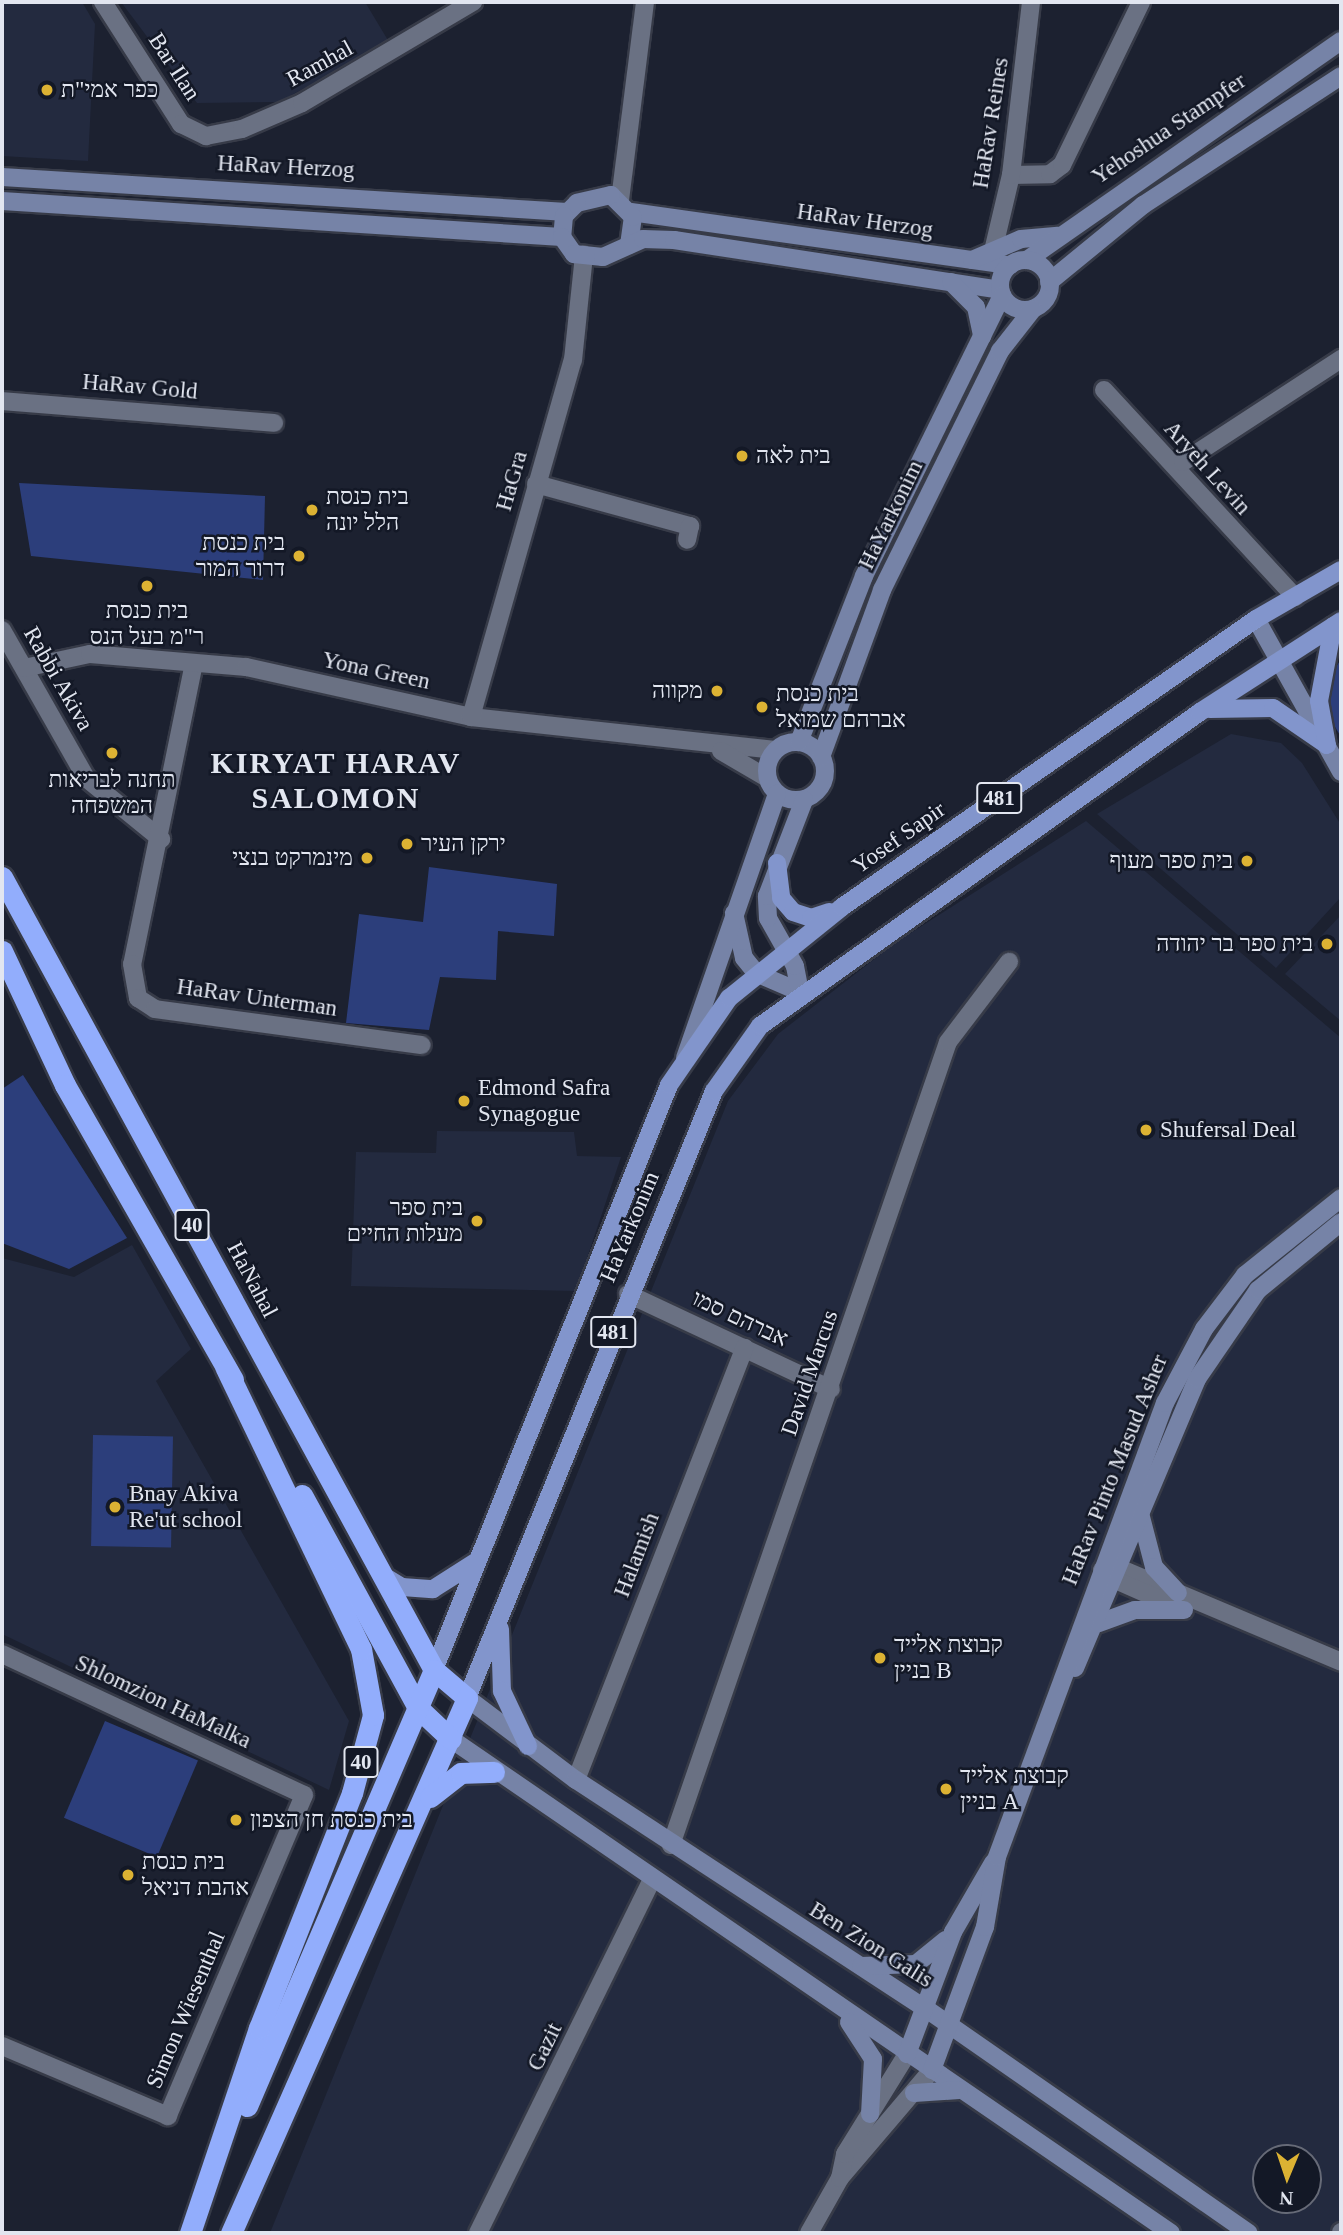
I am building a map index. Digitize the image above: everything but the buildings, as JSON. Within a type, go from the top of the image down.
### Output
[{"type":"highway","name":"HaNahal","points":[[2,877],[434,1670],[467,1698]]},
{"type":"highway","name":"40","points":[[2,951],[65,1084],[418,1708],[451,1739]]},
{"type":"highway","name":"40","points":[[190,2233],[216,2164],[259,2028],[352,1793],[373,1715],[361,1649],[226,1368]]},
{"type":"highway","name":"40","points":[[216,2164],[434,1670]]},
{"type":"highway","points":[[231,2233],[467,1698]]},
{"type":"highway","points":[[420,1809],[450,1778],[494,1772]]},
{"type":"main road","name":"Yosef Sapir","points":[[685,1058],[756,973],[786,947],[1256,619],[1341,570]]},
{"type":"main road","name":"481","points":[[800,992],[1200,712],[1337,624]]},
{"type":"main road","points":[[1327,745],[1319,701],[1337,624]]},
{"type":"main road","points":[[1200,712],[1250,704],[1273,708],[1327,745]]},
{"type":"main road","points":[[777,863],[781,898],[793,912],[811,918],[842,907]]},
{"type":"main road","name":"HaYarkonim","points":[[467,1698],[628,1294],[727,1068],[760,1026],[800,992]]},
{"type":"main road","name":"HaYarkonim","points":[[434,1670],[685,1058]]},
{"type":"main road","points":[[382,1575],[402,1587],[433,1589],[463,1574],[485,1550]]},
{"type":"main road","points":[[501,1615],[502,1690],[528,1746]]},
{"type":"street","name":"Bar Ilan","points":[[103,2],[181,124]]},
{"type":"street","name":"Ramhal","points":[[181,124],[206,136],[242,129],[328,90],[473,2]]},
{"type":"street","points":[[629,245],[625,206],[645,2]]},
{"type":"street","name":"HaRav Reines","points":[[993,251],[1011,175],[1031,2]]},
{"type":"street","points":[[1011,175],[1050,174],[1062,165],[1141,2]]},
{"type":"street","name":"Yehoshua Stampfer","points":[[1018,263],[1341,41]]},
{"type":"street","points":[[1049,282],[1143,205],[1341,76]]},
{"type":"street","name":"HaRav Herzog","points":[[2,177],[566,212],[600,195],[625,206],[971,261],[1018,263]]},
{"type":"street","name":"HaRav Herzog","points":[[2,201],[562,237]]},
{"type":"street","points":[[566,212],[562,237],[574,254],[584,255]]},
{"type":"street","points":[[971,261],[1021,239],[1058,236]]},
{"type":"street","name":"HaRav Herzog","points":[[584,255],[612,256],[629,245],[674,240],[948,280],[1001,293]]},
{"type":"street","name":"HaGra","points":[[471,717],[573,360],[584,255]]},
{"type":"street","points":[[1018,263],[1042,267],[1049,282],[1046,298],[1033,309],[1012,307],[1001,293],[1018,263]]},
{"type":"street","points":[[948,280],[976,307],[982,336]]},
{"type":"street","name":"HaYarkonim","points":[[799,742],[864,576],[1001,293]]},
{"type":"street","name":"HaYarkonim","points":[[821,757],[882,590],[1000,351],[1033,309]]},
{"type":"street","points":[[1183,462],[1341,359]]},
{"type":"street","name":"Aryeh Levin","points":[[1104,390],[1273,579],[1295,597]]},
{"type":"street","name":"HaRav Gold","points":[[2,401],[274,422]]},
{"type":"street","points":[[536,484],[690,526],[687,540]]},
{"type":"street","points":[[1273,579],[1270,600],[1256,619],[1341,772]]},
{"type":"street","name":"Rabbi Akiva","points":[[2,630],[86,778],[161,839]]},
{"type":"street","name":"Yona Green","points":[[24,668],[90,654],[246,667],[471,717],[718,749],[775,750]]},
{"type":"street","name":"HaRav Unterman","points":[[194,663],[161,839],[132,964],[138,998],[155,1009],[422,1045]]},
{"type":"street","points":[[800,992],[786,947],[768,918],[777,863],[804,800],[824,780],[821,757],[799,742],[775,750],[767,778],[777,794],[804,800]]},
{"type":"street","name":"Yona Green","points":[[718,749],[767,778]]},
{"type":"street","name":"HaYarkonim","points":[[685,1058],[777,794]]},
{"type":"street","points":[[734,913],[737,942],[756,973],[800,992]]},
{"type":"street","name":"David Marcus","points":[[671,1844],[831,1389],[948,1042],[1009,962]]},
{"type":"street","name":"HaRav Pinto Masud Asher","points":[[907,2054],[953,1932],[997,1857],[1059,1695],[1099,1571],[1185,1361],[1245,1275],[1341,1198]]},
{"type":"street","name":"HaRav Pinto Masud Asher","points":[[1059,1695],[1099,1623],[1182,1410],[1223,1336],[1258,1290],[1341,1222]]},
{"type":"street","name":"אברהם סמו","points":[[628,1294],[831,1389]]},
{"type":"street","name":"Halamish","points":[[576,1780],[744,1348]]},
{"type":"street","points":[[1140,1513],[1154,1567],[1181,1602]]},
{"type":"street","points":[[1099,1571],[1341,1662]]},
{"type":"street","points":[[1099,1623],[1135,1610],[1181,1602]]},
{"type":"street","name":"Shlomzion HaMalka","points":[[2,1654],[304,1796]]},
{"type":"street","name":"Ben Zion Galis","points":[[467,1698],[576,1780],[855,1965],[925,2008],[1249,2233]]},
{"type":"street","points":[[451,1739],[494,1772],[1171,2233]]},
{"type":"street","name":"Simon Wiesenthal","points":[[2,2046],[168,2116],[304,1796]]},
{"type":"street","points":[[651,1830],[682,1814]]},
{"type":"street","name":"HaRav Pinto Masud Asher","points":[[932,2070],[951,2026],[985,1927],[997,1857]]},
{"type":"street","name":"Gazit","points":[[478,2233],[567,2059],[652,1880]]},
{"type":"street","points":[[855,1965],[916,1964],[953,1932]]},
{"type":"street","points":[[830,2001],[873,2059],[870,2114]]},
{"type":"street","points":[[840,2178],[845,2154],[907,2054]]},
{"type":"street","points":[[809,2233],[840,2178],[932,2070]]},
{"type":"street","points":[[914,2093],[964,2091]]},
{"type":"shaded area","name":"כפר אמי\"ת","points":[[2,2],[82,2],[95,24],[88,161],[2,156]]},
{"type":"shaded area","points":[[121,2],[365,2],[389,42],[279,102],[197,103]]},
{"type":"shaded area","points":[[19,483],[265,496],[263,580],[31,556]]},
{"type":"shaded area","points":[[1341,659],[1341,737],[1328,715],[1330,677]]},
{"type":"shaded area","name":"בית ספר מעוף","points":[[1231,734],[1281,743],[1302,763],[1341,825],[1341,897],[1276,968],[1097,814]]},
{"type":"shaded area","points":[[1086,821],[1341,1038],[1341,2233],[270,2233],[728,1101],[778,1034],[895,943]]},
{"type":"shaded area","points":[[429,867],[557,884],[554,936],[498,931],[496,980],[440,977],[429,1030],[346,1023],[359,914],[423,922]]},
{"type":"shaded area","name":"בית ספר בר יהודה","points":[[1341,915],[1341,1021],[1285,974]]},
{"type":"shaded area","points":[[23,1075],[127,1238],[69,1269],[2,1243],[2,1089]]},
{"type":"shaded area","name":"בית ספר מעלות החיים","points":[[437,1131],[574,1132],[577,1156],[621,1157],[576,1291],[351,1286],[356,1152],[436,1153]]},
{"type":"shaded area","name":"Bnay Akiva Re'ut school","points":[[132,1245],[191,1349],[156,1381],[349,1721],[329,1790],[2,1634],[2,1258],[74,1277]]},
{"type":"shaded area","points":[[93,1435],[173,1436],[171,1547],[91,1546]]},
{"type":"shaded area","points":[[105,1721],[198,1760],[157,1857],[64,1818]]},
{"type":"place","name":"כפר אמי\"ת","points":[[47,90]]},
{"type":"place","name":"בית לאה","points":[[742,456]]},
{"type":"place","name":"בית כנסת הלל יונה","points":[[312,510]]},
{"type":"place","name":"בית כנסת דרור המור","points":[[299,556]]},
{"type":"place","name":"בית כנסת ר\"מ בעל הנס","points":[[147,586]]},
{"type":"place","name":"מקווה","points":[[717,691]]},
{"type":"place","name":"בית כנסת אברהם שמואל","points":[[762,707]]},
{"type":"place","name":"תחנה לבריאות המשפחה","points":[[112,753]]},
{"type":"place","name":"ירקן העיר","points":[[407,844]]},
{"type":"place","name":"מינמרקט בנצי","points":[[367,858]]},
{"type":"place","name":"בית ספר מעוף","points":[[1247,861]]},
{"type":"place","name":"בית ספר בר יהודה","points":[[1327,944]]},
{"type":"place","name":"Edmond Safra Synagogue","points":[[464,1101]]},
{"type":"place","name":"Shufersal Deal","points":[[1146,1130]]},
{"type":"place","name":"בית ספר מעלות החיים","points":[[477,1221]]},
{"type":"place","name":"Bnay Akiva Re'ut school","points":[[115,1507]]},
{"type":"place","name":"קבוצת אלייד בניין B","points":[[880,1658]]},
{"type":"place","name":"קבוצת אלייד בניין A","points":[[946,1789]]},
{"type":"place","name":"בית כנסת חן הצפון","points":[[236,1820]]},
{"type":"place","name":"בית כנסת אהבת דניאל","points":[[128,1875]]},
{"type":"district","name":"KIRYAT HARAV SALOMON","points":[[336,780]]}]
